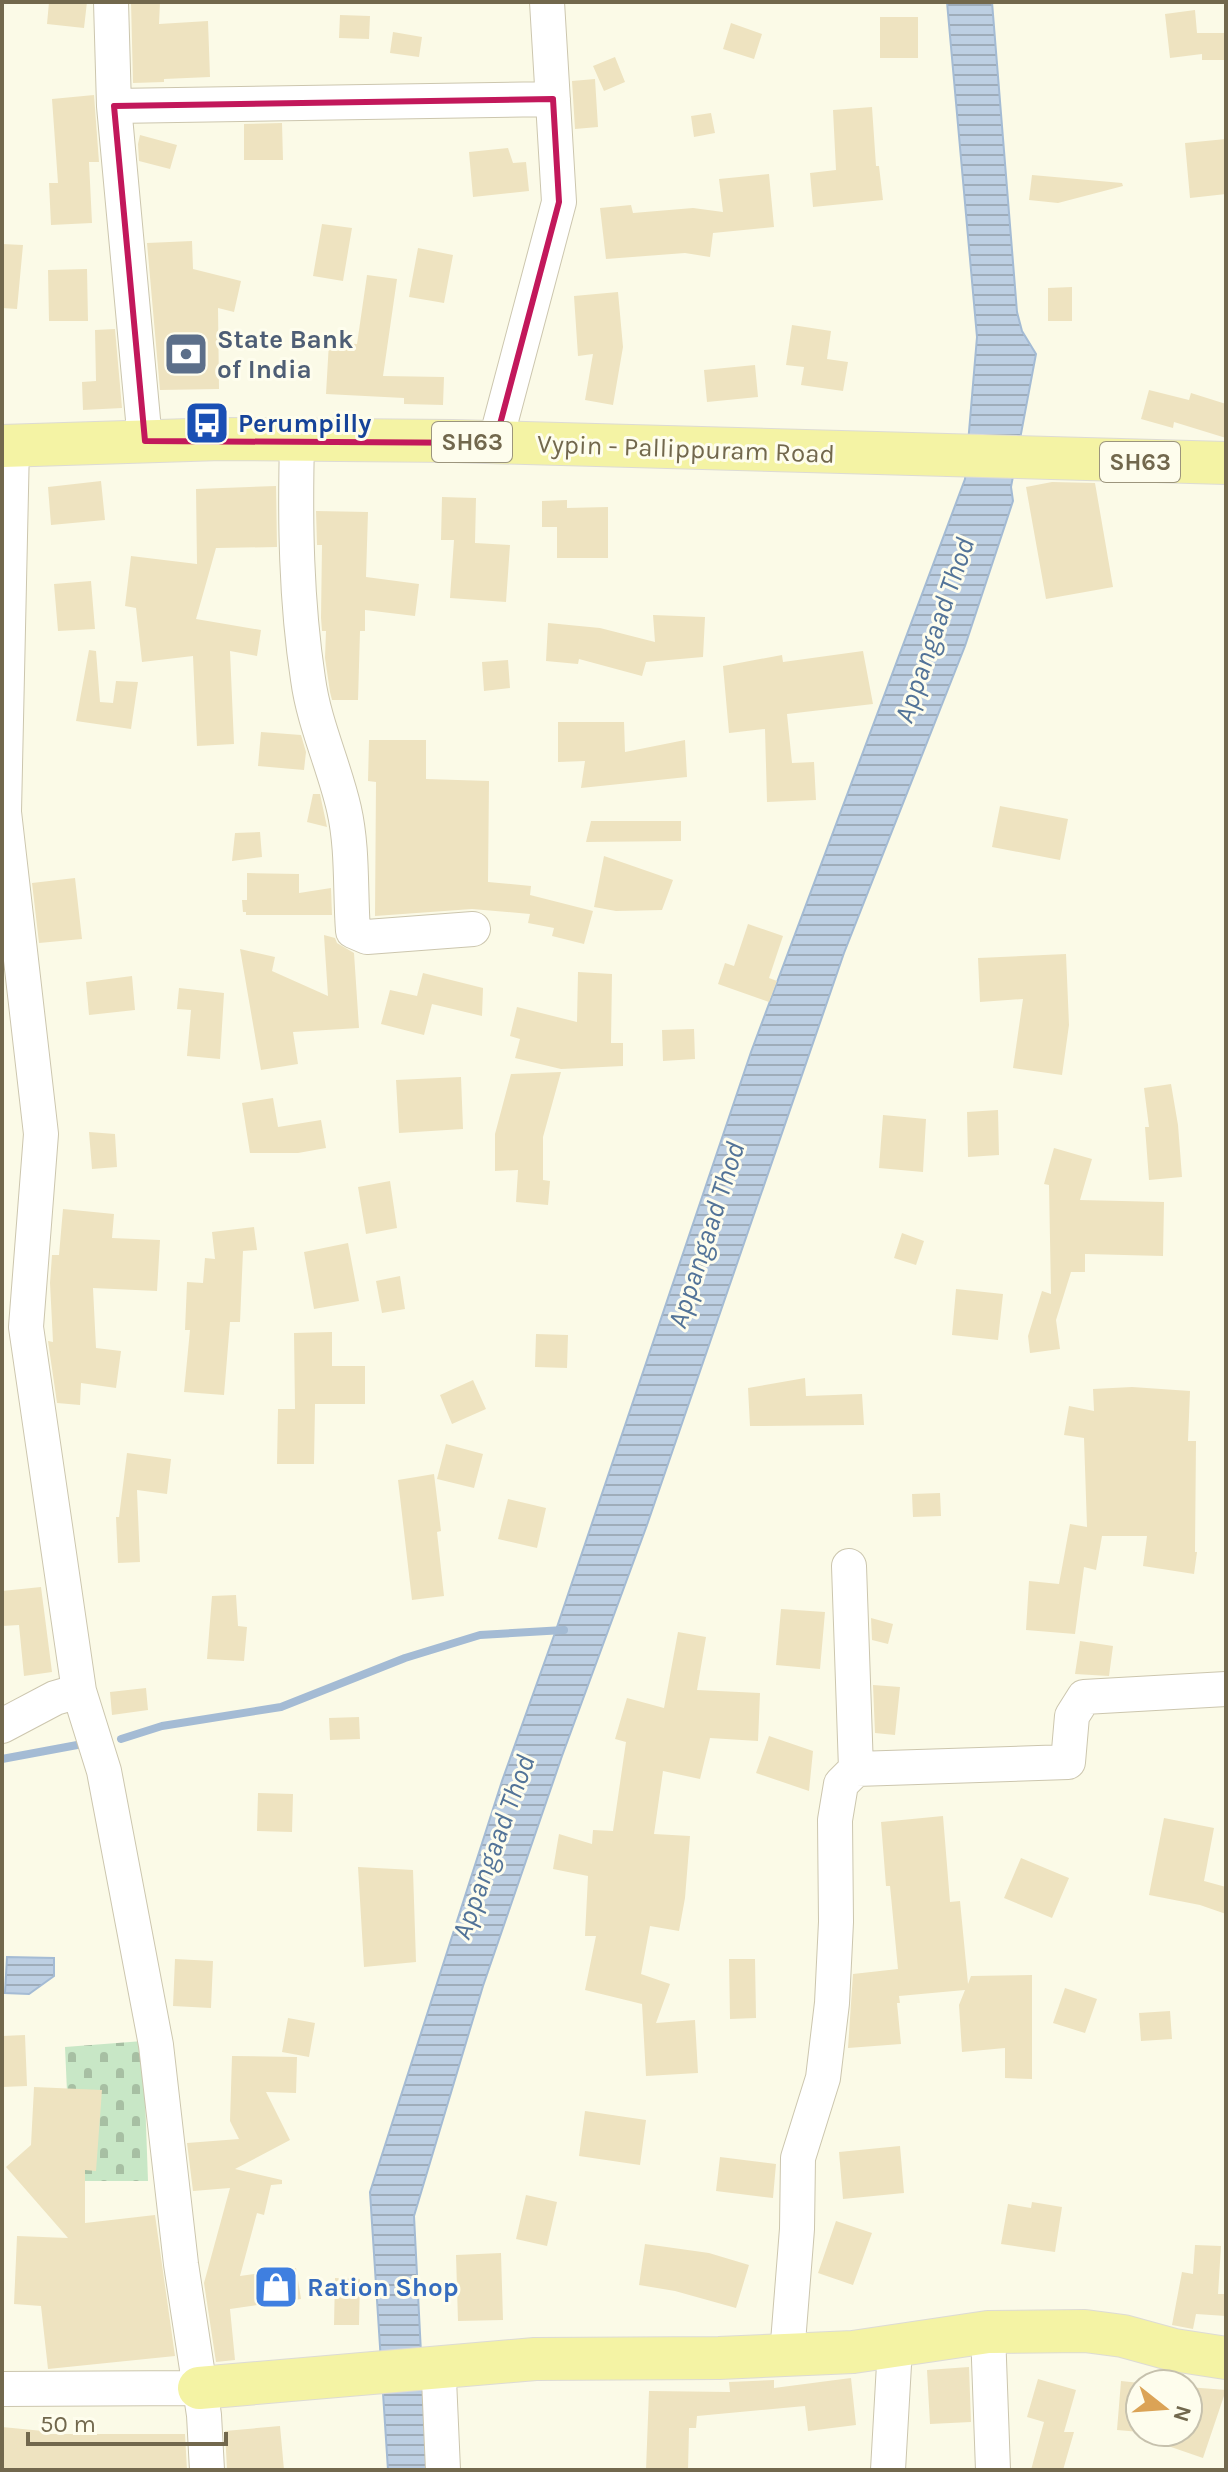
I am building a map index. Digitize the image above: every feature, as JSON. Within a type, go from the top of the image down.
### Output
[{"type":"main road","name":"Vypin - Pallippuram Road","points":[[7,446],[145,441],[495,443],[1226,463]]},
{"type":"main road","points":[[199,2388],[535,2359],[787,2355],[895,2347],[988,2332],[1085,2331],[1226,2358]]},
{"type":"street","points":[[111,2],[114,106],[145,441]]},
{"type":"street","points":[[495,443],[559,202],[547,2]]},
{"type":"street","points":[[114,106],[553,99]]},
{"type":"street","points":[[297,441],[295,527],[302,633],[308,682],[344,808],[349,838],[353,931],[367,937],[473,929]]},
{"type":"street","points":[[7,446],[4,812],[41,1134],[26,1327],[79,1691],[104,1771],[156,2045],[181,2264],[204,2415],[207,2470]]},
{"type":"street","points":[[849,1566],[856,1769]]},
{"type":"street","points":[[787,2355],[797,2229],[798,2158],[823,2078],[832,2003],[836,1922],[835,1820],[841,1784],[856,1769],[1068,1762],[1072,1716],[1084,1697],[1226,1689]]},
{"type":"street","points":[[2,1726],[55,1698],[79,1691]]},
{"type":"street","points":[[988,2332],[993,2470]]},
{"type":"street","points":[[888,2470],[895,2347]]},
{"type":"street","points":[[424,2370],[439,2379],[443,2470]]},
{"type":"street","points":[[2,2389],[199,2388]]},
{"type":"highlighted area","points":[[553,99],[559,202],[495,443],[145,441],[114,106]]},
{"type":"green space","points":[[143,2041],[148,2181],[71,2181],[65,2047]]},
{"type":"water","name":"Appangaad Thod","points":[[947,2],[992,2],[1017,312],[1022,331],[1036,354],[1011,487],[1013,501],[965,646],[844,953],[647,1525],[562,1756],[483,1986],[414,2216],[430,2470],[388,2470],[370,2192],[502,1781],[751,1052],[965,479],[977,337]]},
{"type":"water","points":[[7,1957],[54,1958],[54,1976],[29,1994],[5,1993]]},
{"type":"building","points":[[49,2],[87,2],[84,28],[47,24]]},
{"type":"building","points":[[131,2],[160,2],[159,24],[208,21],[210,77],[133,83]]},
{"type":"building","points":[[1195,10],[1197,33],[1226,33],[1226,60],[1202,60],[1202,54],[1170,58],[1165,14]]},
{"type":"building","points":[[340,15],[370,16],[369,39],[339,38]]},
{"type":"building","points":[[880,17],[918,17],[918,58],[880,58]]},
{"type":"building","points":[[731,23],[762,34],[754,59],[723,49]]},
{"type":"building","points":[[393,32],[422,37],[419,57],[390,53]]},
{"type":"building","points":[[615,57],[625,82],[604,91],[593,66]]},
{"type":"building","points":[[595,79],[598,127],[575,129],[572,81]]},
{"type":"building","points":[[94,95],[99,162],[89,162],[92,223],[51,225],[49,183],[58,183],[52,99]]},
{"type":"building","points":[[872,107],[876,166],[879,166],[883,200],[813,207],[810,173],[836,170],[833,110]]},
{"type":"building","points":[[711,113],[715,133],[694,137],[691,116]]},
{"type":"building","points":[[282,123],[283,160],[244,160],[244,124]]},
{"type":"building","points":[[140,135],[177,145],[170,169],[139,161]]},
{"type":"building","points":[[1226,139],[1226,194],[1190,198],[1185,143]]},
{"type":"building","points":[[508,148],[513,163],[526,162],[529,191],[473,197],[469,152]]},
{"type":"building","points":[[769,174],[774,227],[713,233],[710,257],[685,253],[606,259],[600,208],[631,205],[633,213],[693,208],[723,212],[719,179]]},
{"type":"building","points":[[1032,175],[1122,183],[1123,186],[1058,203],[1029,200]]},
{"type":"building","points":[[322,224],[352,228],[343,281],[313,276]]},
{"type":"building","points":[[192,241],[193,269],[241,281],[234,312],[218,308],[219,389],[160,390],[147,243]]},
{"type":"building","points":[[2,244],[23,245],[17,309],[2,308]]},
{"type":"building","points":[[418,248],[453,255],[444,303],[409,297]]},
{"type":"building","points":[[87,269],[88,321],[49,321],[48,270]]},
{"type":"building","points":[[367,275],[397,279],[383,376],[444,377],[443,405],[404,404],[404,398],[326,394],[329,342],[357,344]]},
{"type":"building","points":[[1072,287],[1072,321],[1048,321],[1048,288]]},
{"type":"building","points":[[618,292],[623,347],[613,405],[585,400],[593,354],[578,356],[574,296]]},
{"type":"building","points":[[792,325],[831,331],[827,359],[848,362],[843,391],[801,385],[804,367],[786,365]]},
{"type":"building","points":[[115,329],[122,408],[83,410],[82,382],[96,381],[95,330]]},
{"type":"building","points":[[755,365],[758,397],[707,402],[704,370]]},
{"type":"building","points":[[1149,390],[1189,400],[1191,393],[1226,404],[1226,438],[1174,422],[1173,428],[1141,419]]},
{"type":"building","points":[[101,481],[105,520],[51,525],[48,487]]},
{"type":"building","points":[[1052,482],[1095,483],[1113,587],[1046,599],[1026,487]]},
{"type":"building","points":[[276,486],[277,547],[216,548],[196,619],[261,630],[257,656],[230,651],[234,744],[197,746],[193,656],[142,662],[136,608],[125,606],[131,556],[197,564],[196,489]]},
{"type":"building","points":[[442,497],[476,498],[475,543],[510,545],[506,602],[450,598],[454,540],[441,540]]},
{"type":"building","points":[[567,500],[567,508],[608,507],[608,558],[557,558],[557,527],[542,527],[542,501]]},
{"type":"building","points":[[316,511],[368,512],[366,577],[419,584],[415,616],[365,610],[365,631],[360,631],[358,700],[332,700],[330,692],[325,658],[326,631],[322,631],[321,618],[322,545],[317,545]]},
{"type":"building","points":[[91,581],[95,629],[58,631],[54,584]]},
{"type":"building","points":[[653,615],[705,617],[703,657],[646,662],[642,676],[579,659],[578,664],[546,661],[548,623],[600,628],[655,642]]},
{"type":"building","points":[[89,650],[96,651],[100,702],[113,703],[116,681],[138,682],[131,729],[76,721]]},
{"type":"building","points":[[863,651],[873,704],[787,714],[792,763],[814,762],[816,800],[767,802],[765,729],[729,733],[723,666],[782,655],[783,662]]},
{"type":"building","points":[[508,660],[510,688],[484,691],[482,662]]},
{"type":"building","points":[[558,722],[624,722],[625,752],[685,740],[687,777],[581,788],[585,761],[558,762]]},
{"type":"building","points":[[261,732],[301,735],[306,752],[304,770],[258,766]]},
{"type":"building","points":[[369,740],[426,740],[426,779],[489,781],[488,882],[531,886],[530,895],[593,911],[584,944],[552,936],[554,928],[528,923],[530,914],[472,909],[375,916],[376,782],[368,781]]},
{"type":"building","points":[[313,794],[320,794],[327,827],[307,822]]},
{"type":"building","points":[[1000,806],[1068,819],[1060,860],[992,847]]},
{"type":"building","points":[[591,821],[681,821],[681,841],[586,842]]},
{"type":"building","points":[[260,832],[262,857],[232,861],[235,833]]},
{"type":"building","points":[[604,856],[673,880],[662,910],[616,911],[594,907]]},
{"type":"building","points":[[247,873],[299,874],[299,893],[331,888],[332,915],[246,915],[242,900],[247,900]]},
{"type":"building","points":[[75,878],[82,939],[39,943],[32,883]]},
{"type":"building","points":[[748,924],[783,936],[769,978],[777,981],[769,1002],[718,984],[725,963],[734,966]]},
{"type":"building","points":[[324,935],[335,938],[337,943],[354,953],[359,1028],[293,1032],[298,1064],[261,1070],[240,949],[275,957],[272,971],[328,996]]},
{"type":"building","points":[[1066,954],[1069,1025],[1062,1075],[1013,1068],[1023,999],[980,1002],[978,958]]},
{"type":"building","points":[[578,972],[612,974],[611,1043],[623,1043],[623,1066],[561,1069],[515,1058],[520,1039],[510,1036],[517,1007],[577,1022]]},
{"type":"building","points":[[423,973],[483,988],[482,1016],[432,1004],[424,1035],[381,1024],[390,990],[417,996]]},
{"type":"building","points":[[132,976],[135,1010],[89,1015],[86,982]]},
{"type":"building","points":[[179,988],[224,993],[220,1059],[187,1056],[191,1010],[177,1009]]},
{"type":"building","points":[[694,1029],[695,1059],[663,1061],[662,1030]]},
{"type":"building","points":[[561,1072],[543,1137],[543,1180],[550,1181],[548,1205],[516,1202],[518,1170],[495,1171],[495,1134],[511,1074]]},
{"type":"building","points":[[461,1077],[463,1129],[399,1133],[396,1080]]},
{"type":"building","points":[[1171,1084],[1182,1177],[1149,1180],[1145,1127],[1149,1127],[1144,1088]]},
{"type":"building","points":[[273,1098],[278,1127],[321,1120],[326,1148],[298,1153],[250,1153],[242,1103]]},
{"type":"building","points":[[998,1110],[999,1155],[968,1157],[967,1112]]},
{"type":"building","points":[[883,1115],[926,1119],[923,1172],[879,1168]]},
{"type":"building","points":[[89,1132],[115,1134],[117,1167],[92,1169]]},
{"type":"building","points":[[1054,1148],[1092,1159],[1080,1200],[1164,1202],[1163,1256],[1085,1254],[1085,1272],[1071,1272],[1056,1320],[1060,1349],[1030,1353],[1028,1336],[1042,1291],[1051,1294],[1049,1185],[1044,1184]]},
{"type":"building","points":[[390,1181],[397,1228],[366,1234],[358,1187]]},
{"type":"building","points":[[63,1209],[114,1214],[112,1238],[160,1240],[157,1291],[93,1288],[96,1348],[121,1351],[116,1388],[81,1383],[80,1405],[57,1403],[48,1341],[53,1342],[52,1255],[59,1255]]},
{"type":"building","points":[[254,1227],[257,1250],[243,1251],[240,1322],[230,1322],[224,1395],[184,1392],[190,1330],[185,1330],[187,1282],[203,1283],[205,1258],[215,1259],[212,1232]]},
{"type":"building","points":[[902,1233],[924,1241],[916,1265],[894,1258]]},
{"type":"building","points":[[348,1243],[359,1301],[314,1309],[304,1252]]},
{"type":"building","points":[[400,1276],[405,1309],[382,1313],[376,1281]]},
{"type":"building","points":[[956,1289],[1003,1294],[998,1340],[952,1335]]},
{"type":"building","points":[[332,1332],[332,1366],[365,1366],[365,1404],[315,1404],[314,1464],[277,1464],[278,1409],[295,1409],[294,1333]]},
{"type":"building","points":[[536,1334],[568,1335],[567,1368],[535,1367]]},
{"type":"building","points":[[805,1378],[806,1396],[862,1394],[864,1425],[750,1426],[748,1388]]},
{"type":"building","points":[[473,1380],[486,1409],[452,1424],[440,1395]]},
{"type":"building","points":[[1132,1387],[1190,1391],[1188,1441],[1196,1441],[1197,1552],[1194,1574],[1143,1566],[1147,1536],[1102,1536],[1096,1570],[1084,1567],[1075,1634],[1026,1630],[1029,1581],[1059,1584],[1070,1524],[1087,1527],[1084,1438],[1064,1435],[1069,1406],[1094,1411],[1093,1389]]},
{"type":"building","points":[[446,1444],[483,1454],[474,1488],[437,1479]]},
{"type":"building","points":[[127,1453],[171,1459],[167,1494],[137,1490],[140,1562],[118,1563],[116,1517],[119,1517]]},
{"type":"building","points":[[434,1474],[444,1596],[412,1600],[398,1480]]},
{"type":"building","points":[[940,1493],[941,1516],[913,1517],[912,1494]]},
{"type":"building","points":[[508,1499],[546,1508],[537,1548],[498,1539]]},
{"type":"building","points":[[41,1587],[52,1672],[24,1676],[19,1625],[2,1626],[2,1591]]},
{"type":"building","points":[[236,1595],[238,1626],[247,1627],[244,1661],[207,1659],[212,1596]]},
{"type":"building","points":[[781,1609],[825,1612],[820,1669],[776,1665]]},
{"type":"building","points":[[871,1618],[893,1624],[888,1644],[872,1640]]},
{"type":"building","points":[[678,1632],[706,1637],[697,1690],[760,1693],[758,1741],[710,1738],[700,1779],[663,1771],[654,1834],[690,1836],[685,1898],[679,1931],[650,1926],[641,1974],[670,1984],[656,2023],[695,2020],[698,2073],[646,2076],[642,2004],[585,1990],[596,1936],[585,1936],[588,1876],[553,1869],[559,1834],[592,1844],[593,1830],[613,1831],[626,1742],[615,1739],[627,1698],[664,1708]]},
{"type":"building","points":[[1080,1641],[1113,1646],[1109,1676],[1075,1674]]},
{"type":"building","points":[[873,1685],[900,1687],[895,1735],[875,1733]]},
{"type":"building","points":[[146,1688],[148,1710],[112,1715],[110,1692]]},
{"type":"building","points":[[359,1717],[360,1739],[330,1740],[329,1718]]},
{"type":"building","points":[[769,1736],[813,1751],[809,1791],[756,1773]]},
{"type":"building","points":[[258,1793],[293,1794],[292,1832],[257,1831]]},
{"type":"building","points":[[943,1816],[950,1902],[960,1901],[968,1984],[971,1976],[1032,1975],[1032,2079],[1005,2078],[1005,2048],[962,2052],[959,2005],[965,1990],[899,1996],[901,2044],[848,2048],[853,1974],[898,1969],[881,1822]]},
{"type":"building","points":[[1164,1818],[1214,1828],[1204,1881],[1226,1887],[1226,1914],[1200,1905],[1149,1895]]},
{"type":"building","points":[[1021,1858],[1069,1878],[1052,1918],[1004,1898]]},
{"type":"building","points":[[358,1867],[413,1870],[416,1962],[364,1967]]},
{"type":"building","points":[[175,1959],[213,1961],[211,2008],[173,2006]]},
{"type":"building","points":[[729,1959],[755,1959],[756,2018],[730,2019]]},
{"type":"building","points":[[1065,1988],[1097,1999],[1085,2033],[1053,2023]]},
{"type":"building","points":[[1170,2011],[1172,2039],[1141,2041],[1139,2013]]},
{"type":"building","points":[[288,2018],[315,2023],[309,2057],[282,2052]]},
{"type":"building","points":[[25,2035],[27,2086],[2,2087],[2,2036]]},
{"type":"building","points":[[232,2056],[297,2057],[296,2093],[266,2092],[290,2140],[235,2169],[282,2180],[282,2184],[271,2185],[264,2215],[257,2213],[240,2276],[296,2268],[301,2299],[230,2309],[235,2360],[216,2362],[204,2283],[230,2188],[193,2191],[187,2143],[239,2139],[230,2121]]},
{"type":"building","points":[[34,2087],[102,2090],[96,2171],[85,2170],[85,2223],[155,2215],[175,2356],[48,2369],[41,2306],[14,2304],[17,2236],[68,2238],[6,2167],[31,2145]]},
{"type":"building","points":[[585,2111],[646,2120],[640,2165],[579,2156]]},
{"type":"building","points":[[900,2146],[904,2193],[843,2199],[839,2152]]},
{"type":"building","points":[[720,2157],[776,2164],[773,2198],[716,2191]]},
{"type":"building","points":[[526,2195],[557,2202],[547,2246],[516,2239]]},
{"type":"building","points":[[1032,2202],[1062,2207],[1055,2252],[1001,2244],[1008,2204],[1031,2208]]},
{"type":"building","points":[[836,2221],[872,2233],[853,2285],[818,2273]]},
{"type":"building","points":[[645,2244],[709,2253],[749,2265],[736,2308],[675,2291],[639,2285]]},
{"type":"building","points":[[1195,2245],[1221,2246],[1218,2294],[1226,2294],[1226,2316],[1196,2314],[1193,2329],[1172,2325],[1182,2272],[1193,2274]]},
{"type":"building","points":[[501,2253],[503,2320],[458,2321],[456,2255]]},
{"type":"building","points":[[335,2278],[360,2279],[359,2325],[334,2325]]},
{"type":"building","points":[[969,2367],[971,2422],[930,2424],[927,2370]]},
{"type":"building","points":[[851,2378],[856,2425],[808,2431],[805,2406],[697,2416],[696,2428],[689,2428],[688,2470],[646,2470],[649,2391],[730,2392],[729,2382],[774,2380],[774,2388]]},
{"type":"building","points":[[1038,2379],[1076,2390],[1064,2432],[1074,2432],[1063,2470],[1031,2470],[1044,2422],[1027,2417]]},
{"type":"building","points":[[1121,2381],[1124,2381],[1124,2431],[1117,2430]]},
{"type":"building","points":[[1204,2388],[1226,2390],[1203,2458],[1174,2448],[1204,2448]]},
{"type":"building","points":[[280,2426],[284,2470],[227,2470],[225,2431]]},
{"type":"building","points":[[2,2427],[43,2431],[42,2434],[185,2434],[187,2470],[2,2470]]},
{"type":"waterway","points":[[121,1739],[162,1726],[281,1707],[405,1658],[480,1635],[564,1630]]},
{"type":"waterway","points":[[2,1759],[88,1743]]},
{"type":"place","name":"State Bank of India","points":[[186,354]]},
{"type":"place","name":"Perumpilly","points":[[207,423]]},
{"type":"place","name":"Ration Shop","points":[[276,2287]]}]
